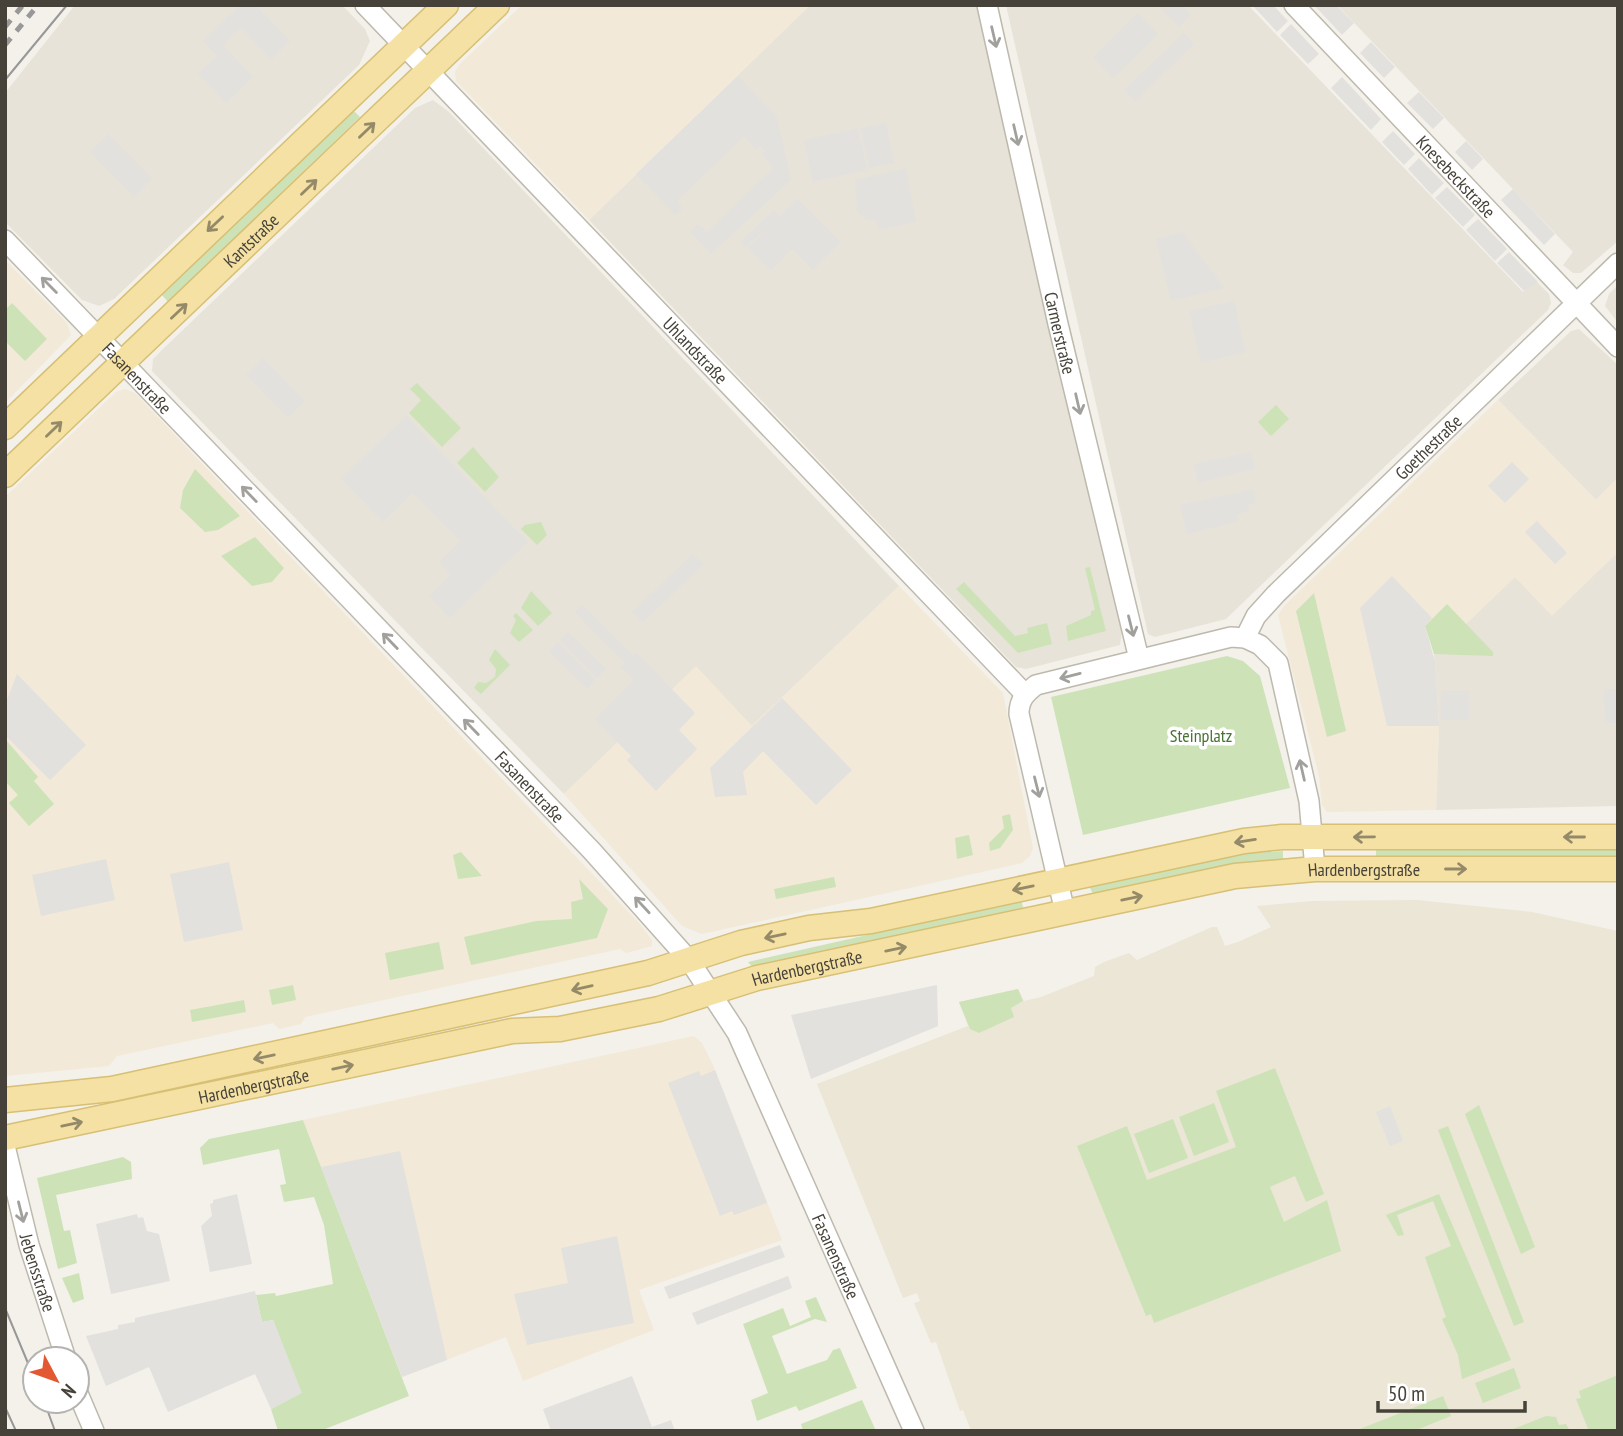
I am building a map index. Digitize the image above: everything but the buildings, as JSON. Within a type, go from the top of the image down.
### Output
[{"type":"main road","points":[[5,427],[98,335],[446,5]]},
{"type":"main road","name":"Kantstraße","points":[[5,475],[497,5]]},
{"type":"main road","name":"Hardenbergstraße","points":[[5,1100],[112,1089],[649,973],[728,946],[808,928],[871,921],[1244,841],[1313,837],[1618,837]]},
{"type":"main road","name":"Hardenbergstraße","points":[[5,1138],[512,1031],[575,1026],[659,1009],[757,978],[1235,876],[1315,869],[1618,869]]},
{"type":"street","name":"Uhlandstraße","points":[[365,5],[1025,694]]},
{"type":"street","name":"Carmerstraße","points":[[988,5],[1058,324],[1139,659]]},
{"type":"street","name":"Knesebeckstraße","points":[[1294,5],[1618,347]]},
{"type":"street","name":"Fasanenstraße","points":[[5,240],[592,851],[689,960],[737,1034],[914,1431]]},
{"type":"street","name":"Goethestraße","points":[[1245,638],[1256,616],[1276,594],[1618,263]]},
{"type":"street","points":[[1065,912],[1019,714],[1019,705],[1025,694],[1036,685],[1231,637],[1245,638],[1260,645],[1278,663],[1309,801],[1315,869]]},
{"type":"street","name":"Jebensstraße","points":[[5,1146],[39,1279],[61,1345]]},
{"type":"shaded area","points":[[75,5],[342,5],[365,29],[370,41],[359,65],[114,299],[99,306],[82,300],[5,222],[5,93]]},
{"type":"shaded area","points":[[240,5],[256,5],[290,41],[271,60],[241,28],[223,45],[253,77],[226,103],[198,74],[217,56],[203,41]]},
{"type":"shaded area","points":[[522,5],[810,5],[589,220],[456,81],[455,72],[460,64]]},
{"type":"shaded area","points":[[810,5],[977,5],[1122,631],[1120,645],[1026,669],[1016,667],[589,220]]},
{"type":"shaded area","points":[[1006,5],[1248,5],[1523,292],[1536,281],[1549,294],[1551,303],[1548,310],[1226,619],[1155,637],[1148,634]]},
{"type":"shaded area","points":[[1158,5],[1182,5],[1191,15],[1179,27]]},
{"type":"shaded area","points":[[1252,5],[1273,5],[1288,21],[1277,32]]},
{"type":"shaded area","points":[[1314,5],[1336,5],[1354,23],[1342,35]]},
{"type":"shaded area","points":[[1337,5],[1618,5],[1618,241],[1581,273],[1573,273],[1563,265],[1573,252]]},
{"type":"shaded area","points":[[1138,13],[1158,34],[1113,78],[1093,57]]},
{"type":"shaded area","points":[[1291,24],[1319,54],[1308,64],[1280,35]]},
{"type":"shaded area","points":[[1184,33],[1194,44],[1135,101],[1124,90]]},
{"type":"shaded area","points":[[1371,42],[1395,67],[1384,78],[1360,53]]},
{"type":"shaded area","points":[[738,76],[777,117],[791,180],[711,254],[690,232],[698,224],[707,232],[773,168],[762,155],[765,151],[760,146],[756,149],[744,137],[677,201],[683,208],[675,215],[636,174]]},
{"type":"shaded area","points":[[1342,77],[1381,119],[1371,130],[1331,88]]},
{"type":"shaded area","points":[[1419,92],[1444,118],[1433,129],[1407,103]]},
{"type":"shaded area","points":[[433,100],[449,112],[899,586],[751,727],[632,729],[564,794],[152,371],[153,359],[163,349],[415,108]]},
{"type":"shaded area","points":[[886,123],[894,163],[869,168],[860,128]]},
{"type":"shaded area","points":[[858,128],[867,170],[813,182],[804,140]]},
{"type":"shaded area","points":[[1393,131],[1415,154],[1404,165],[1382,142]]},
{"type":"shaded area","points":[[108,134],[152,179],[134,197],[90,152]]},
{"type":"shaded area","points":[[1466,141],[1483,159],[1472,170],[1455,152]]},
{"type":"shaded area","points":[[1419,158],[1444,183],[1432,195],[1408,169]]},
{"type":"shaded area","points":[[906,168],[916,222],[879,230],[876,221],[865,219],[857,210],[855,180]]},
{"type":"shaded area","points":[[1447,187],[1475,215],[1463,227],[1435,198]]},
{"type":"shaded area","points":[[1513,189],[1555,234],[1544,245],[1501,200]]},
{"type":"shaded area","points":[[797,198],[841,242],[813,270],[792,249],[771,271],[748,248],[772,223],[745,248],[740,242],[774,210],[780,216]]},
{"type":"shaded area","points":[[1478,219],[1507,249],[1495,261],[1466,230]]},
{"type":"shaded area","points":[[1182,232],[1224,288],[1171,301],[1156,239]]},
{"type":"shaded area","points":[[1509,252],[1538,282],[1524,291],[1497,263]]},
{"type":"shaded area","points":[[5,260],[67,323],[71,335],[5,403]]},
{"type":"shaded area","points":[[1618,285],[1618,323],[1605,306],[1609,294]]},
{"type":"shaded area","points":[[1234,301],[1246,352],[1201,363],[1189,311]]},
{"type":"shaded area","points":[[1579,329],[1618,365],[1618,478],[1596,500],[1498,400],[1571,331]]},
{"type":"shaded area","points":[[263,358],[305,401],[288,418],[246,375]]},
{"type":"shaded area","points":[[125,389],[135,393],[640,924],[652,940],[652,946],[626,953],[620,949],[305,1017],[301,1024],[279,1029],[273,1023],[117,1056],[109,1066],[5,1076],[5,497],[116,392]]},
{"type":"shaded area","points":[[1498,400],[1596,500],[1618,478],[1618,552],[1552,616],[1515,577],[1466,624],[1447,605],[1425,626],[1435,662],[1439,726],[1436,810],[1327,812],[1322,805],[1319,776],[1278,615],[1285,605]]},
{"type":"shaded area","points":[[406,416],[528,542],[450,618],[429,596],[450,575],[439,562],[460,541],[413,493],[383,522],[341,479]]},
{"type":"shaded area","points":[[1251,452],[1255,469],[1198,483],[1194,464]]},
{"type":"shaded area","points":[[1512,462],[1529,479],[1505,503],[1488,486]]},
{"type":"shaded area","points":[[1253,489],[1256,503],[1248,505],[1249,511],[1237,514],[1238,522],[1187,534],[1180,505]]},
{"type":"shaded area","points":[[1537,521],[1567,553],[1555,564],[1525,532]]},
{"type":"shaded area","points":[[1618,552],[1618,806],[1436,810],[1439,726],[1434,654],[1515,577],[1552,615]]},
{"type":"shaded area","points":[[693,554],[703,565],[643,622],[632,612]]},
{"type":"shaded area","points":[[1392,576],[1432,618],[1425,626],[1435,662],[1439,726],[1387,726],[1360,608]]},
{"type":"shaded area","points":[[899,586],[1003,693],[1033,848],[1030,856],[1022,863],[702,934],[682,926],[564,794],[696,666],[752,726]]},
{"type":"shaded area","points":[[583,605],[633,656],[637,653],[695,713],[679,730],[697,749],[656,791],[627,760],[631,756],[595,719],[634,680],[621,667],[625,663],[575,612]]},
{"type":"shaded area","points":[[568,632],[606,669],[597,678],[560,641]]},
{"type":"shaded area","points":[[558,642],[596,680],[587,689],[549,651]]},
{"type":"shaded area","points":[[17,674],[86,745],[50,780],[5,735],[5,705]]},
{"type":"shaded area","points":[[1604,689],[1618,689],[1618,723],[1605,723]]},
{"type":"shaded area","points":[[1441,691],[1469,691],[1469,720],[1441,720]]},
{"type":"shaded area","points":[[782,698],[852,770],[816,805],[763,751],[743,772],[747,795],[715,797],[710,768]]},
{"type":"shaded area","points":[[106,859],[115,900],[41,916],[32,875]]},
{"type":"shaded area","points":[[229,862],[243,930],[184,942],[170,874]]},
{"type":"shaded area","points":[[1417,900],[1532,912],[1618,931],[1618,1431],[971,1431],[963,1410],[960,1411],[936,1342],[931,1343],[914,1303],[920,1301],[917,1293],[903,1298],[817,1084],[968,1026],[959,1002],[1018,989],[1024,1001],[1041,997],[1094,976],[1095,967],[1104,962],[1129,953],[1137,960],[1212,927],[1217,927],[1225,946],[1238,942],[1271,927],[1257,906],[1313,901]]},
{"type":"shaded area","points":[[937,985],[938,1026],[811,1079],[791,1015]]},
{"type":"shaded area","points":[[694,1036],[702,1043],[713,1065],[782,1240],[639,1290],[654,1330],[523,1381],[506,1337],[402,1377],[303,1120]]},
{"type":"shaded area","points":[[715,1070],[767,1203],[734,1215],[732,1211],[720,1216],[668,1083],[699,1071],[701,1076]]},
{"type":"shaded area","points":[[1390,1106],[1403,1141],[1390,1146],[1376,1112]]},
{"type":"shaded area","points":[[400,1151],[447,1360],[402,1377],[321,1167]]},
{"type":"shaded area","points":[[237,1194],[252,1264],[210,1272],[201,1226],[212,1216],[210,1204],[213,1200]]},
{"type":"shaded area","points":[[137,1214],[138,1218],[143,1217],[147,1231],[159,1234],[170,1281],[111,1294],[96,1224]]},
{"type":"shaded area","points":[[617,1236],[634,1323],[527,1345],[514,1294],[568,1283],[561,1248]]},
{"type":"shaded area","points":[[780,1245],[785,1257],[669,1299],[664,1287]]},
{"type":"shaded area","points":[[788,1276],[792,1288],[697,1325],[692,1313]]},
{"type":"shaded area","points":[[255,1291],[262,1322],[273,1320],[302,1393],[271,1409],[255,1374],[168,1412],[149,1367],[106,1386],[86,1336],[118,1329],[118,1325],[135,1322],[135,1318]]},
{"type":"shaded area","points":[[632,1376],[652,1427],[671,1420],[675,1431],[551,1431],[543,1409]]},
{"type":"green space","points":[[353,110],[360,117],[168,302],[161,294]]},
{"type":"green space","points":[[12,303],[47,339],[25,361],[5,341],[5,310]]},
{"type":"green space","points":[[417,383],[461,428],[442,447],[409,413],[421,400],[410,389]]},
{"type":"green space","points":[[1276,405],[1289,419],[1271,436],[1258,422]]},
{"type":"green space","points":[[473,447],[499,477],[485,492],[457,463]]},
{"type":"green space","points":[[195,469],[240,516],[218,530],[205,532],[180,508],[183,490]]},
{"type":"green space","points":[[541,522],[547,535],[537,545],[521,529],[525,525]]},
{"type":"green space","points":[[255,537],[284,568],[272,582],[252,586],[221,556]]},
{"type":"green space","points":[[1090,567],[1106,631],[1068,641],[1066,626],[1091,615],[1091,611],[1095,610],[1085,568]]},
{"type":"green space","points":[[964,582],[1015,636],[1028,633],[1027,628],[1047,623],[1052,644],[1018,653],[956,589]]},
{"type":"green space","points":[[531,591],[552,613],[538,626],[521,608]]},
{"type":"green space","points":[[1314,593],[1346,731],[1327,737],[1296,611]]},
{"type":"green space","points":[[1447,604],[1493,652],[1493,656],[1434,654],[1425,626]]},
{"type":"green space","points":[[516,613],[533,630],[519,642],[510,633]]},
{"type":"green space","points":[[495,649],[510,665],[481,694],[474,688],[478,682],[486,683],[495,677],[496,669],[489,660]]},
{"type":"green space","name":"Steinplatz","points":[[1227,656],[1243,661],[1260,676],[1290,788],[1083,835],[1051,697]]},
{"type":"green space","points":[[5,739],[38,777],[34,781],[54,804],[29,826],[9,803],[18,795],[5,781]]},
{"type":"green space","points":[[1010,814],[1013,830],[1000,848],[990,851],[989,843],[1004,828],[1002,816]]},
{"type":"green space","points":[[969,835],[973,855],[957,859],[955,838]]},
{"type":"green space","points":[[1376,849],[1618,849],[1618,860],[1376,859]]},
{"type":"green space","points":[[1283,851],[1283,861],[1094,896],[1089,886],[1242,854]]},
{"type":"green space","points":[[461,852],[482,876],[458,879],[453,855]]},
{"type":"green space","points":[[834,877],[836,887],[776,899],[774,889]]},
{"type":"green space","points":[[579,879],[608,909],[597,938],[471,965],[464,937],[536,921],[572,919],[571,902],[583,899]]},
{"type":"green space","points":[[1021,900],[1024,910],[753,968],[748,962]]},
{"type":"green space","points":[[439,942],[444,969],[390,980],[385,953]]},
{"type":"green space","points":[[293,985],[296,1000],[272,1005],[269,990]]},
{"type":"green space","points":[[1018,989],[1023,1001],[1011,1008],[1014,1017],[979,1033],[970,1029],[959,1002]]},
{"type":"green space","points":[[244,1000],[246,1012],[192,1022],[190,1010]]},
{"type":"green space","points":[[1275,1068],[1324,1194],[1306,1202],[1295,1176],[1270,1187],[1284,1222],[1327,1200],[1341,1251],[1154,1323],[1151,1314],[1146,1316],[1077,1146],[1127,1126],[1147,1180],[1236,1147],[1216,1091]]},
{"type":"green space","points":[[1214,1103],[1229,1142],[1194,1156],[1179,1117]]},
{"type":"green space","points":[[1479,1105],[1535,1247],[1521,1254],[1465,1114]]},
{"type":"green space","points":[[1173,1119],[1188,1158],[1149,1173],[1134,1134]]},
{"type":"green space","points":[[303,1120],[409,1396],[320,1431],[278,1431],[271,1409],[301,1393],[273,1320],[262,1322],[256,1295],[275,1293],[276,1296],[333,1284],[324,1225],[314,1197],[284,1202],[280,1185],[286,1184],[279,1149],[203,1165],[200,1148],[209,1139]]},
{"type":"green space","points":[[1448,1126],[1524,1322],[1514,1326],[1438,1130]]},
{"type":"green space","points":[[123,1157],[131,1162],[132,1179],[56,1195],[64,1231],[70,1230],[77,1263],[58,1269],[37,1178]]},
{"type":"green space","points":[[1439,1194],[1511,1360],[1462,1379],[1458,1355],[1442,1319],[1446,1317],[1425,1257],[1451,1246],[1433,1201],[1397,1215],[1404,1235],[1398,1236],[1386,1215]]},
{"type":"green space","points":[[79,1273],[84,1299],[73,1303],[62,1278]]},
{"type":"green space","points":[[816,1297],[827,1322],[815,1319],[772,1336],[787,1374],[827,1360],[833,1350],[840,1348],[857,1388],[799,1411],[796,1406],[757,1421],[751,1400],[768,1393],[743,1324],[783,1308],[790,1326],[811,1317],[805,1301]]},
{"type":"green space","points":[[1514,1368],[1521,1388],[1483,1403],[1475,1383]]},
{"type":"green space","points":[[1618,1375],[1618,1431],[1589,1431],[1576,1399],[1581,1398],[1579,1391]]},
{"type":"green space","points":[[1443,1396],[1451,1416],[1414,1431],[1355,1431]]},
{"type":"green space","points":[[862,1400],[876,1431],[803,1431],[801,1424]]},
{"type":"green space","points":[[1546,1416],[1556,1417],[1559,1425],[1566,1424],[1570,1431],[1508,1431]]},
{"type":"tram line","points":[[5,80],[67,5]]},
{"type":"tram line","points":[[5,1308],[21,1346]]},
{"type":"tram line","points":[[5,1407],[16,1431]]},
{"type":"tram line","points":[[49,1415],[55,1431]]},
{"type":"railway","points":[[5,27],[23,5]]},
{"type":"railway","points":[[5,45],[38,5]]}]
